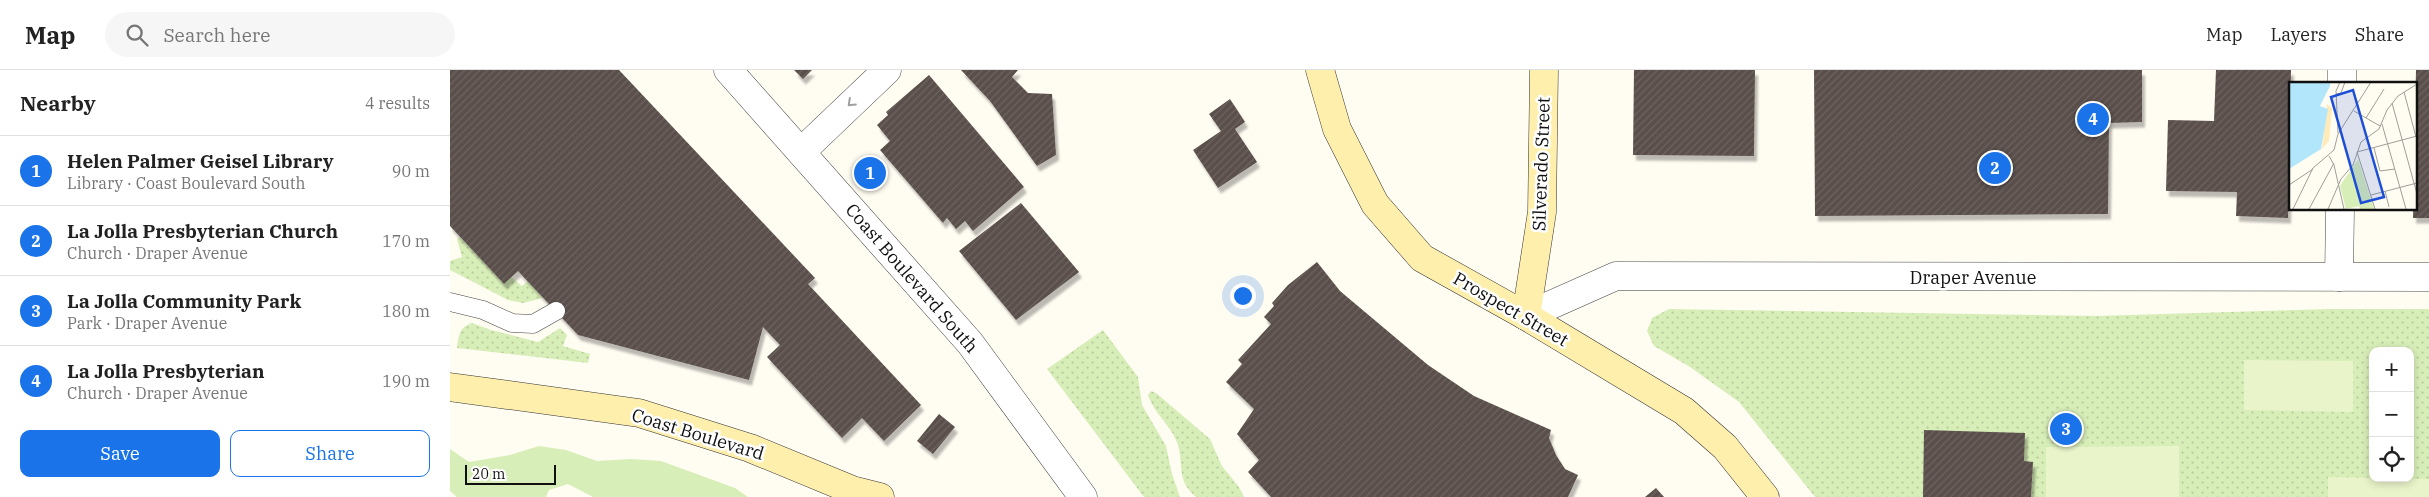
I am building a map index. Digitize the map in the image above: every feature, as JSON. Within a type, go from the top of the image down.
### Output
[{"type":"street","name":"Coast Boulevard South","points":[[728,70],[970,343],[1083,497]]},
{"type":"street","points":[[801,152],[887,70]]},
{"type":"street","name":"Prospect Street","points":[[1320,70],[1336,129],[1375,204],[1422,258],[1526,316],[1684,411],[1725,447],[1765,497]]},
{"type":"street","name":"Silverado Street","points":[[1526,316],[1542,212],[1544,70]]},
{"type":"street","points":[[2339,277],[2340,210]]},
{"type":"street","name":"Draper Avenue","points":[[1526,316],[1616,276],[2429,277]]},
{"type":"street","name":"Coast Boulevard","points":[[450,387],[639,413],[750,448],[852,490],[880,497]]},
{"type":"lane","points":[[450,302],[482,310],[512,323],[533,324],[556,311]]},
{"type":"green space","points":[[460,237],[504,284],[511,277],[522,286],[528,281],[543,298],[523,303],[508,300],[450,270],[450,261],[462,257],[457,239]]},
{"type":"green space","points":[[1669,309],[2097,316],[2329,309],[2429,309],[2429,497],[1815,497],[1739,402],[1690,367],[1654,346],[1647,331],[1652,318]]},
{"type":"green space","points":[[472,323],[538,342],[560,328],[567,335],[563,346],[590,354],[588,363],[457,348],[462,329]]},
{"type":"green space","points":[[1103,330],[1138,377],[1142,405],[1166,446],[1172,474],[1180,497],[1144,497],[1047,369]]},
{"type":"green space","points":[[2244,360],[2353,361],[2353,412],[2244,410]]},
{"type":"green space","points":[[1151,391],[1156,393],[1210,439],[1222,466],[1239,487],[1244,497],[1196,497],[1190,491],[1183,479],[1178,445],[1172,432],[1151,402],[1148,395]]},
{"type":"green space","points":[[539,446],[566,450],[597,461],[631,459],[661,461],[735,488],[748,497],[593,497],[568,484],[549,490],[546,497],[457,497],[450,491],[450,449],[469,462],[510,455]]},
{"type":"green space","points":[[2179,446],[2179,497],[2046,497],[2046,447]]},
{"type":"green space","points":[[2328,477],[2369,478],[2369,482],[2414,482],[2414,479],[2429,479],[2429,497],[2328,497]]},
{"type":"building","points":[[450,70],[619,70],[815,278],[808,284],[921,405],[884,441],[862,418],[842,438],[767,357],[780,345],[763,327],[749,380],[578,335],[518,271],[504,284],[450,226]]},
{"type":"building","points":[[794,70],[812,70],[803,79]]},
{"type":"building","points":[[961,70],[1018,70],[1012,77],[1028,93],[1052,94],[1056,155],[1037,166],[990,101]]},
{"type":"building","points":[[1634,70],[1755,70],[1754,156],[1633,155]]},
{"type":"building","points":[[1814,70],[2142,70],[2142,122],[2109,123],[2108,214],[1815,216]]},
{"type":"building","points":[[2216,70],[2291,70],[2291,82],[2289,82],[2288,218],[2236,216],[2237,192],[2166,191],[2168,120],[2214,121]]},
{"type":"building","points":[[2416,70],[2429,70],[2429,218],[2413,218],[2413,210],[2416,210]]},
{"type":"building","points":[[929,75],[1024,187],[973,231],[965,221],[956,229],[947,218],[943,223],[880,150],[890,141],[877,125],[888,115],[886,112]]},
{"type":"building","points":[[1230,99],[1245,122],[1235,129],[1257,162],[1218,188],[1193,150],[1221,131],[1209,114]]},
{"type":"building","points":[[1021,203],[1079,272],[1016,320],[959,251]]},
{"type":"building","points":[[1317,262],[1340,291],[1428,365],[1474,396],[1551,430],[1549,438],[1556,455],[1565,469],[1578,475],[1568,497],[1271,497],[1248,472],[1259,460],[1237,434],[1254,409],[1226,382],[1242,364],[1238,360],[1271,324],[1264,317],[1274,306],[1272,303],[1288,285]]},
{"type":"building","points":[[939,414],[955,427],[933,454],[917,441]]},
{"type":"building","points":[[1924,430],[2025,433],[2024,461],[2033,462],[2031,497],[1923,497]]},
{"type":"building","points":[[1656,488],[1664,497],[1645,497]]},
{"type":"place","name":"La Jolla Presbyterian","points":[[2093,119]]},
{"type":"place","name":"La Jolla Presbyterian Church","points":[[1995,168]]},
{"type":"place","name":"Helen Palmer Geisel Library","points":[[870,173]]},
{"type":"place","name":"La Jolla Community Park","points":[[2066,429]]}]
